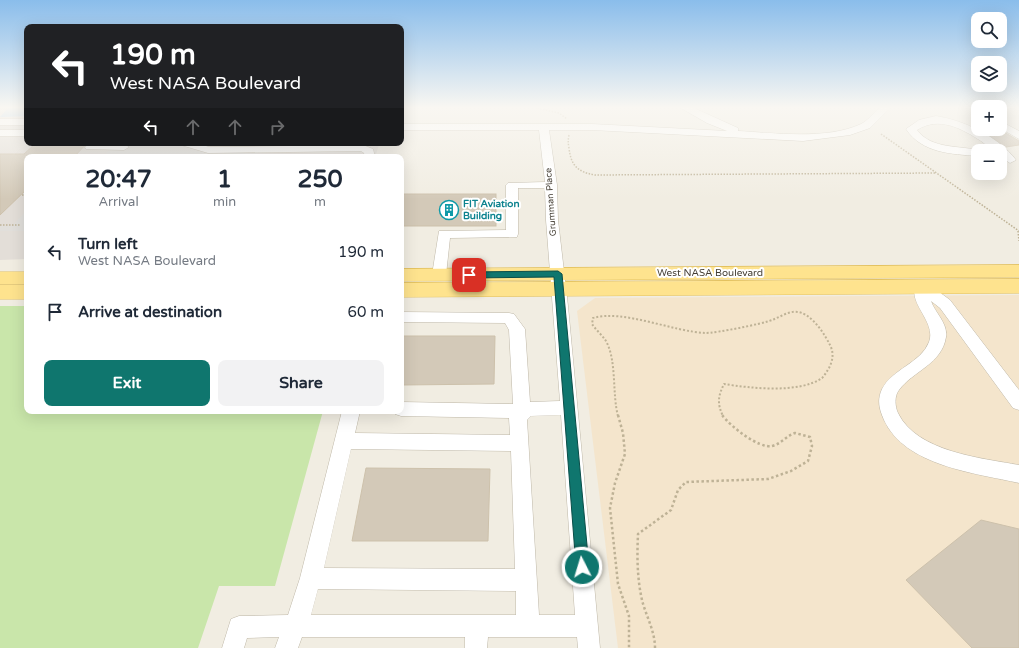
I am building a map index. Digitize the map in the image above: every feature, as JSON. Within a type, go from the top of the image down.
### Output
[{"type":"main road","name":"West NASA Boulevard","points":[[404,290],[558,281],[917,279],[1019,271]]},
{"type":"main road","name":"West NASA Boulevard","points":[[404,275],[439,275],[558,281]]},
{"type":"main road","points":[[0,278],[24,278]]},
{"type":"main road","name":"West NASA Boulevard","points":[[917,279],[1019,286]]},
{"type":"main road","points":[[0,292],[24,292]]},
{"type":"street","name":"Grumman Place","points":[[545,138],[551,185],[552,220],[588,637]]},
{"type":"street","points":[[919,138],[927,143],[953,150],[971,152]]},
{"type":"street","points":[[982,138],[990,144]]},
{"type":"street","points":[[90,147],[108,146]]},
{"type":"street","points":[[118,154],[125,146]]},
{"type":"street","points":[[195,146],[208,150],[363,148],[369,151],[370,154]]},
{"type":"street","points":[[439,275],[444,234],[512,234],[512,185],[551,185]]},
{"type":"street","points":[[917,279],[924,304],[934,317],[939,331],[937,343],[934,349],[892,386],[886,401],[890,418],[907,439],[938,455],[1019,474]]},
{"type":"street","points":[[917,279],[945,304],[1019,403]]},
{"type":"street","points":[[404,317],[509,318],[517,329],[522,411]]},
{"type":"street","points":[[939,331],[966,332]]},
{"type":"street","points":[[528,626],[518,417],[526,408],[569,408]]},
{"type":"street","points":[[404,409],[522,411]]},
{"type":"street","points":[[286,648],[296,626],[312,578],[350,414]]},
{"type":"street","points":[[344,441],[519,443]]},
{"type":"street","points":[[312,578],[526,580]]},
{"type":"street","points":[[233,648],[239,627],[296,626],[477,637],[528,626],[588,637]]},
{"type":"path","points":[[568,138],[570,163],[575,169],[584,174],[936,172]]},
{"type":"path","points":[[887,138],[1019,231],[1019,241]]},
{"type":"path","points":[[0,225],[21,225]]},
{"type":"path","points":[[629,648],[629,616],[618,584],[610,508],[615,482],[626,454],[623,433],[615,403],[611,358],[606,342],[592,324],[593,318],[600,316],[612,316],[707,333],[772,320],[784,313],[793,312],[805,314],[814,322],[828,339],[833,350],[832,362],[823,377],[811,383],[791,387],[761,389],[724,384],[718,392],[719,409],[730,426],[765,446],[778,444],[790,434],[800,432],[810,437],[812,446],[808,462],[791,472],[768,479],[686,482],[678,490],[671,510],[638,534],[637,573],[645,610],[655,638],[655,648]]},
{"type":"shaded area","points":[[0,138],[24,138],[24,146],[379,146],[376,154],[24,154],[24,259],[0,260]]},
{"type":"shaded area","points":[[113,146],[185,146],[206,153],[258,152],[257,154],[106,154]]},
{"type":"shaded area","points":[[24,213],[24,231],[0,231],[0,226],[12,226]]},
{"type":"shaded area","points":[[1019,295],[1019,648],[618,648],[577,311],[595,298]]},
{"type":"green space","points":[[0,306],[24,306],[24,414],[322,414],[275,586],[219,586],[198,648],[0,648]]},
{"type":"building","points":[[993,138],[1014,138],[1019,141],[1019,145],[1007,147],[1007,144],[1002,144]]},
{"type":"building","points":[[33,146],[84,146],[77,154],[24,154]]},
{"type":"building","points":[[0,154],[24,154],[24,192],[0,215]]},
{"type":"building","name":"FIT Aviation Building","points":[[404,194],[496,194],[496,226],[404,226]]},
{"type":"building","points":[[404,336],[495,336],[494,384],[404,385]]},
{"type":"building","points":[[366,468],[490,469],[488,541],[352,541]]},
{"type":"building","points":[[981,520],[1019,529],[1019,648],[972,648],[906,580]]},
{"type":"place","name":"FIT Aviation Building","points":[[449,210]]},
{"type":"route","points":[[469,275],[558,274],[582,567]]}]
